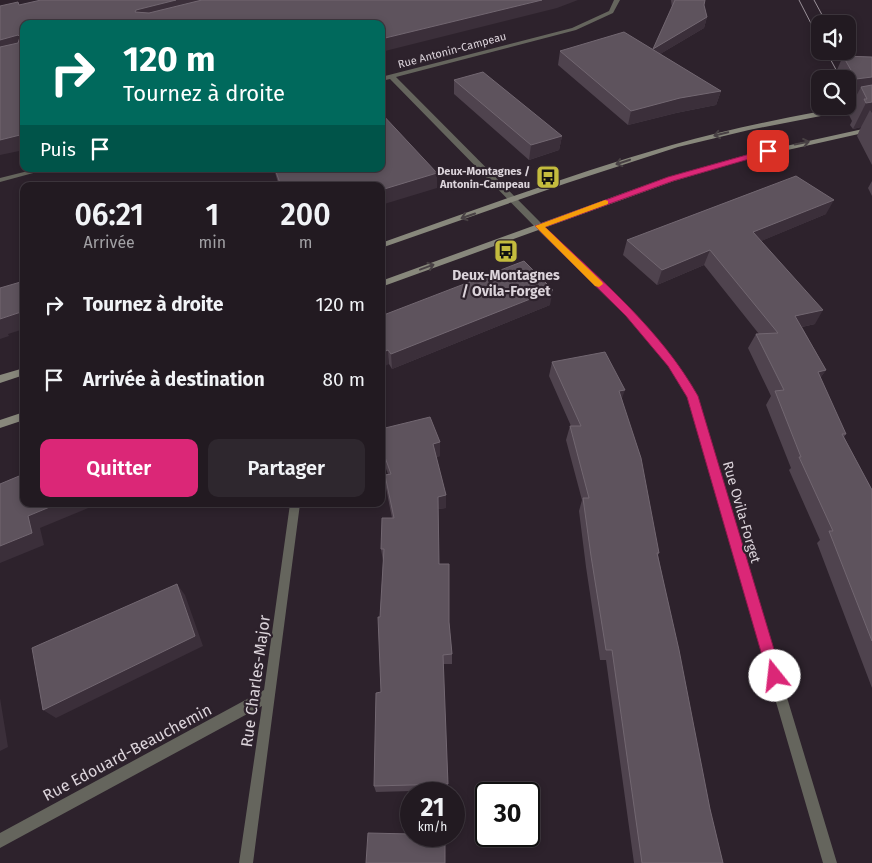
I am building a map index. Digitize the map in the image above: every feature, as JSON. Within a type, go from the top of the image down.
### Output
[{"type":"street","name":"Rue Antonin-Campeau","points":[[392,76],[574,29],[611,12],[617,0]]},
{"type":"street","name":"Rue Antonin-Campeau","points":[[392,76],[514,200]]},
{"type":"street","points":[[385,78],[392,76]]},
{"type":"street","points":[[385,245],[686,143],[742,129],[872,104]]},
{"type":"street","points":[[385,283],[664,181],[729,161],[872,129]]},
{"type":"street","points":[[0,180],[32,172]]},
{"type":"street","name":"Rue Ovila-Forget","points":[[514,200],[629,314],[672,363],[692,396],[830,863]]},
{"type":"street","points":[[0,379],[20,372]]},
{"type":"street","points":[[0,424],[20,417]]},
{"type":"street","name":"Rue Charles-Major","points":[[246,863],[295,507]]},
{"type":"street","name":"Rue Edouard-Beauchemin","points":[[0,840],[270,694]]},
{"type":"building","points":[[41,0],[176,0],[136,10],[135,12],[149,13],[202,0],[542,0],[385,38],[385,20],[20,20],[20,37],[18,35],[0,40],[0,6],[18,2],[19,5]]},
{"type":"building","points":[[675,0],[705,0],[704,5],[707,17],[653,49]]},
{"type":"building","points":[[624,32],[721,91],[680,98],[631,111],[560,51]]},
{"type":"building","points":[[20,37],[20,135],[0,140],[0,47],[18,43]]},
{"type":"building","points":[[856,56],[872,57],[872,77],[856,79],[856,70],[851,70],[845,60],[856,60]]},
{"type":"building","points":[[483,72],[562,136],[531,145],[454,80]]},
{"type":"building","points":[[872,85],[872,102],[866,103],[864,99],[867,99],[861,87]]},
{"type":"building","points":[[385,117],[437,173],[385,189],[385,182],[280,182],[276,172],[385,172]]},
{"type":"building","points":[[796,176],[834,200],[753,232],[823,310],[795,316],[826,370],[818,372],[846,434],[842,434],[872,490],[872,641],[829,531],[833,531],[799,457],[801,457],[775,391],[784,390],[756,334],[778,333],[710,250],[662,270],[627,240]]},
{"type":"building","points":[[524,261],[553,290],[391,354],[388,350],[385,351],[385,314]]},
{"type":"building","points":[[20,282],[20,312],[0,319],[0,288]]},
{"type":"building","points":[[605,352],[625,390],[619,391],[641,458],[659,553],[657,553],[723,863],[642,863],[612,650],[606,650],[591,556],[583,498],[589,498],[570,426],[581,426],[552,362]]},
{"type":"building","points":[[430,417],[440,442],[433,444],[446,495],[438,497],[439,564],[449,564],[449,622],[452,654],[443,655],[448,782],[400,782],[400,785],[374,786],[376,693],[381,692],[378,617],[380,617],[384,549],[381,549],[382,518],[394,518],[385,475],[391,474],[385,457],[385,428]]},
{"type":"building","points":[[20,476],[20,507],[50,507],[28,516],[32,533],[0,546],[0,484]]},
{"type":"building","points":[[177,584],[195,636],[43,710],[32,648]]},
{"type":"building","points":[[368,833],[400,834],[400,847],[445,847],[445,863],[366,863]]},
{"type":"tram line","points":[[799,0],[811,23]]},
{"type":"tram line","points":[[814,0],[822,15]]},
{"type":"tram line","points":[[831,60],[836,70]]},
{"type":"tram line","points":[[847,60],[852,69]]},
{"type":"slow traffic","points":[[599,284],[539,226],[605,202]]},
{"type":"place","name":"Deux-Montagnes / Antonin-Campeau","points":[[548,177]]},
{"type":"place","name":"Deux-Montagnes / Ovila-Forget","points":[[506,251]]},
{"type":"route","points":[[768,151],[670,179],[539,226],[629,314],[672,363],[692,396],[775,676]]}]
